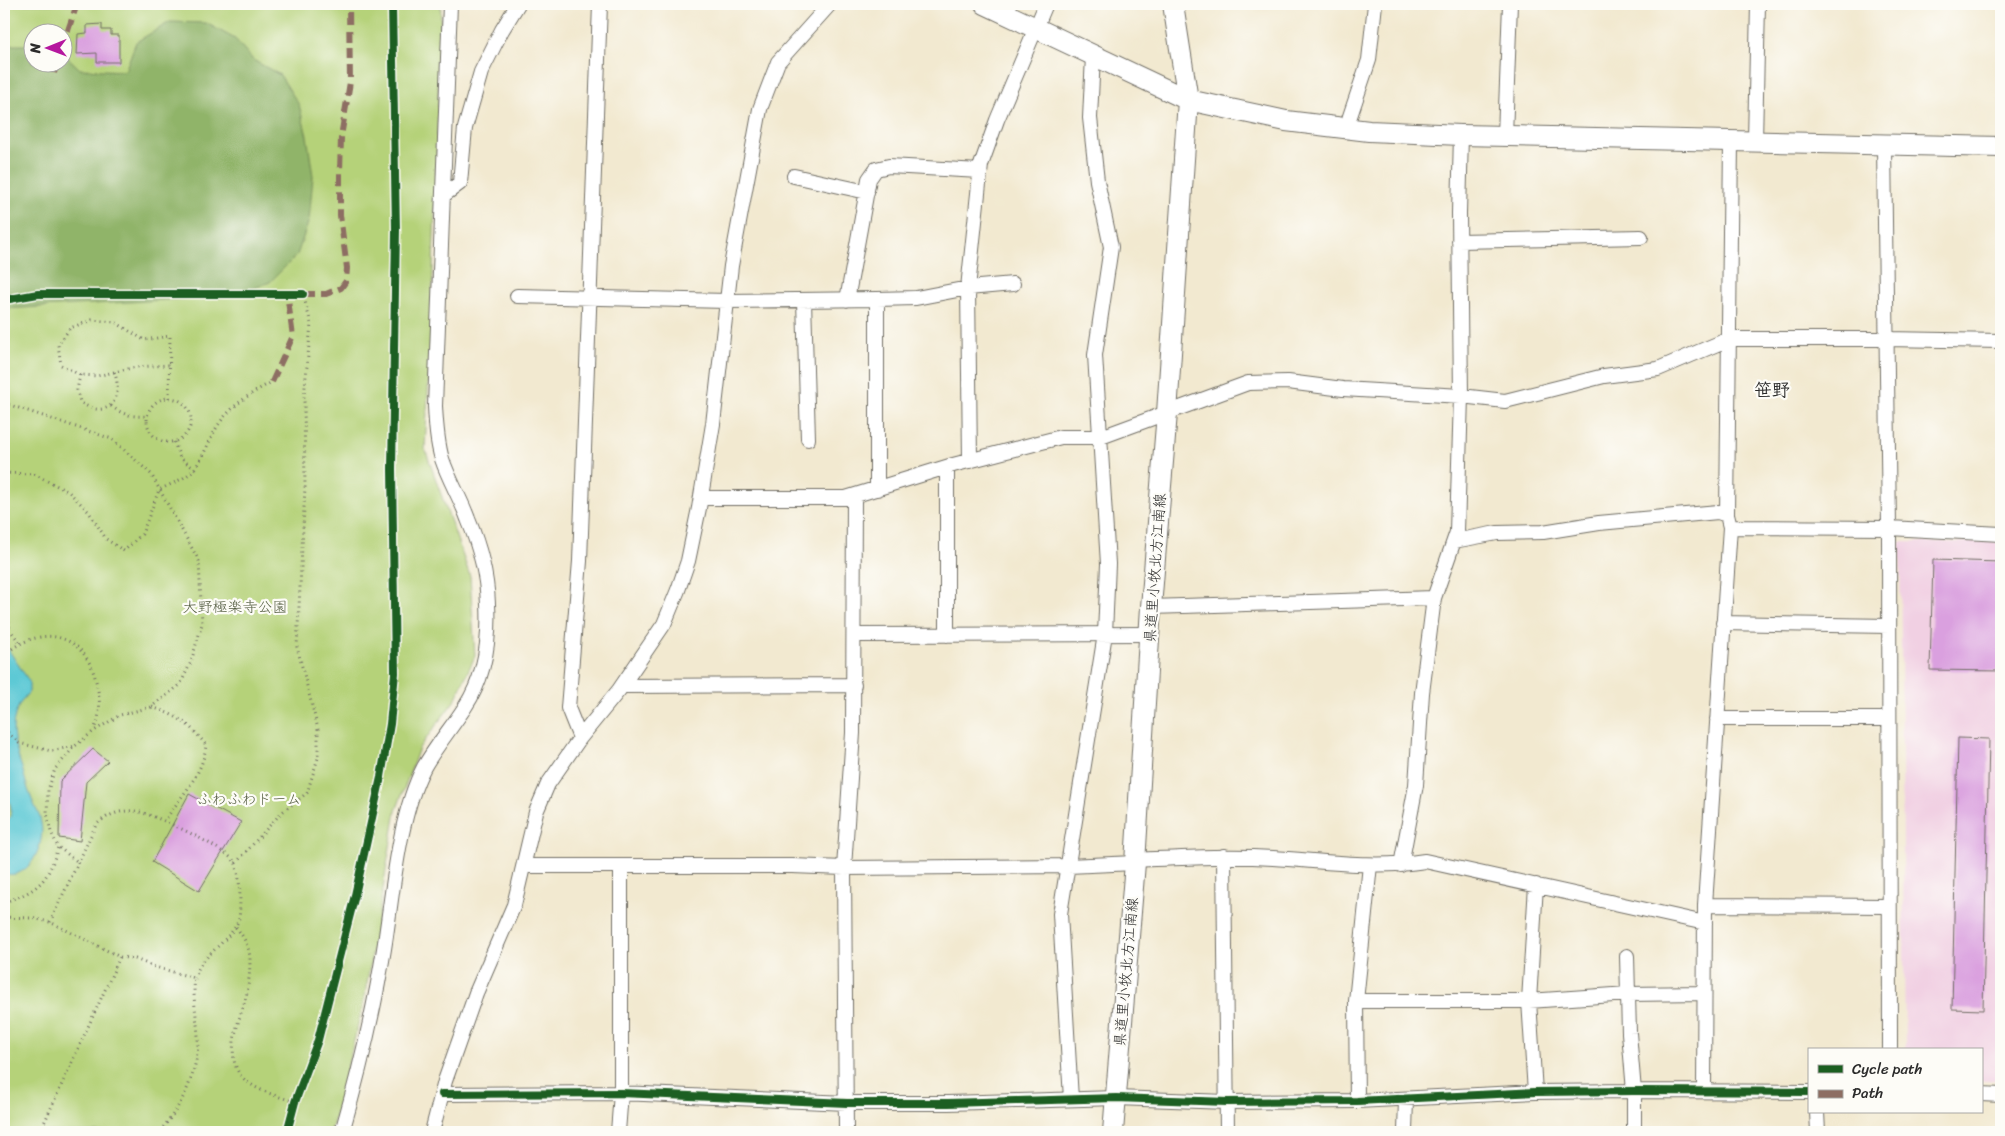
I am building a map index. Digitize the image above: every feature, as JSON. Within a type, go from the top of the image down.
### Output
[{"type":"main road","points":[[985,4],[1093,56],[1162,86],[1188,100],[1286,121],[1369,131],[1461,135],[1755,140],[2001,147]]},
{"type":"main road","name":"県道里小牧北方江南線","points":[[1113,1132],[1135,861],[1149,634],[1167,414],[1188,100],[1174,4]]},
{"type":"street","points":[[342,1132],[371,1015],[384,953],[404,827],[412,797],[424,767],[467,705],[480,677],[487,654],[488,604],[485,573],[469,519],[442,460],[436,434],[435,406],[450,4]]},
{"type":"street","points":[[444,194],[460,183],[465,128],[481,72],[502,30],[518,4]]},
{"type":"street","points":[[580,738],[568,708],[580,560],[600,4]]},
{"type":"street","points":[[432,1132],[442,1094],[476,993],[514,904],[536,812],[548,784],[580,738],[622,686],[664,624],[678,590],[688,561],[701,498],[714,415],[731,266],[760,109],[778,62],[830,4]]},
{"type":"street","points":[[970,462],[968,288],[980,171],[997,120],[1046,4]]},
{"type":"street","points":[[1346,128],[1369,60],[1375,4]]},
{"type":"street","points":[[1505,136],[1510,4]]},
{"type":"street","points":[[1755,140],[1758,4]]},
{"type":"street","points":[[1071,1099],[1060,914],[1105,634],[1108,564],[1104,521],[1101,437],[1094,355],[1111,247],[1097,181],[1090,118],[1093,56]]},
{"type":"street","points":[[1401,865],[1416,785],[1422,692],[1434,598],[1457,532],[1461,396],[1459,241],[1461,135]]},
{"type":"street","points":[[1704,1091],[1705,905],[1729,521],[1731,140]]},
{"type":"street","points":[[1884,144],[1889,528],[1890,1048]]},
{"type":"street","points":[[847,300],[869,179],[876,169],[889,166],[980,171]]},
{"type":"street","points":[[794,176],[867,192]]},
{"type":"street","points":[[1459,241],[1641,238]]},
{"type":"street","points":[[517,296],[727,301],[847,300],[916,298],[968,288],[1013,284]]},
{"type":"street","points":[[877,299],[877,489]]},
{"type":"street","points":[[804,300],[808,439]]},
{"type":"street","points":[[701,498],[846,498],[947,467],[1061,438],[1101,437],[1167,414],[1248,382],[1288,382],[1343,389],[1461,396],[1505,401],[1604,376],[1658,369],[1729,339],[2001,341]]},
{"type":"street","points":[[947,467],[947,634]]},
{"type":"street","points":[[846,1132],[844,868],[854,733],[854,496]]},
{"type":"street","points":[[1454,541],[1497,533],[1543,532],[1599,523],[1718,512],[1729,521],[2001,534]]},
{"type":"street","points":[[1151,608],[1434,598]]},
{"type":"street","points":[[1723,623],[1889,626]]},
{"type":"street","points":[[854,635],[1149,634]]},
{"type":"street","points":[[622,686],[854,685]]},
{"type":"street","points":[[1717,718],[1889,719]]},
{"type":"street","points":[[524,866],[792,866],[844,868],[1068,866],[1224,856],[1370,865],[1401,865],[1425,861],[1705,923]]},
{"type":"street","points":[[1224,856],[1226,1132]]},
{"type":"street","points":[[1357,1101],[1356,1001],[1370,865]]},
{"type":"street","points":[[618,1132],[621,1093],[621,867]]},
{"type":"street","points":[[1536,885],[1530,1001],[1536,1092]]},
{"type":"street","points":[[1705,905],[1889,906]]},
{"type":"street","points":[[1627,956],[1629,1033],[1634,1091],[1634,1132]]},
{"type":"street","points":[[1356,1001],[1530,1001],[1628,994],[1704,993]]},
{"type":"street","points":[[442,1094],[621,1093],[847,1103],[948,1103],[1116,1098],[1227,1102],[1357,1101],[1536,1092],[1808,1092]]},
{"type":"street","points":[[1982,1094],[2001,1095]]},
{"type":"street","points":[[1405,1132],[1406,1099]]},
{"type":"street","points":[[1817,1114],[1818,1132]]},
{"type":"path","points":[[236,863],[281,814],[307,793],[318,758],[318,729],[297,647],[305,487],[304,396],[311,324],[299,294]]},
{"type":"path","points":[[169,365],[152,365],[114,371],[97,376],[80,375],[62,365],[58,345],[70,328],[92,320],[115,322],[144,340],[170,336],[169,398]]},
{"type":"path","points":[[80,375],[77,390],[80,402],[89,408],[100,410],[111,406],[117,400],[119,388],[114,371]]},
{"type":"path","points":[[4,473],[34,474],[69,492],[89,512],[106,539],[124,551],[142,534],[159,490],[195,469],[218,426],[228,412],[257,390],[272,382]]},
{"type":"path","points":[[169,398],[182,403],[190,414],[190,428],[181,439],[167,443],[154,436],[147,424],[147,416],[155,403],[169,398]]},
{"type":"path","points":[[4,402],[112,439],[150,474],[199,561],[202,624],[191,662],[180,685],[151,707],[120,715],[94,731],[76,746],[55,769],[48,790],[47,814],[51,832],[58,847],[78,862]]},
{"type":"path","points":[[111,406],[121,414],[133,417],[147,416]]},
{"type":"path","points":[[174,442],[180,458],[195,469]]},
{"type":"path","points":[[4,592],[10,630],[21,644]]},
{"type":"path","points":[[4,628],[10,630]]},
{"type":"path","points":[[4,655],[32,638],[51,636],[72,642],[83,652],[92,667],[99,694],[100,714],[94,731]]},
{"type":"path","points":[[151,707],[174,714],[195,730],[206,745],[204,760],[197,777],[164,821]]},
{"type":"path","points":[[4,729],[19,742],[51,751],[76,746]]},
{"type":"path","points":[[50,922],[96,824],[104,817],[118,812],[136,811],[164,821],[223,850],[236,863],[240,895],[240,918],[236,927],[200,966],[195,978],[193,1002],[198,1037],[196,1064],[177,1109],[159,1132]]},
{"type":"path","points":[[4,902],[34,890],[46,878],[53,865],[58,847]]},
{"type":"path","points":[[4,916],[31,918],[50,922],[120,957],[135,959],[154,967],[195,978]]},
{"type":"path","points":[[236,927],[246,941],[250,957],[246,995],[234,1038],[233,1055],[238,1072],[251,1085],[294,1105],[298,1093]]},
{"type":"path","points":[[40,1132],[120,957]]},
{"type":"shaded area","points":[[1900,542],[2001,542],[2001,1081],[1982,1081],[1982,1048],[1905,1048]]},
{"type":"green space","name":"大野極楽寺公園","points":[[4,4],[441,4],[431,335],[425,449],[470,576],[475,656],[455,700],[419,748],[396,811],[364,1001],[331,1132],[4,1132]]},
{"type":"green space","points":[[170,22],[206,23],[235,39],[253,60],[280,75],[299,105],[307,136],[313,176],[309,220],[297,255],[270,282],[234,296],[4,309],[4,45],[22,45],[22,72],[72,72],[72,61],[80,69],[125,71],[136,42]]},
{"type":"water","points":[[4,643],[29,681],[29,692],[17,710],[13,728],[16,747],[28,790],[39,816],[42,830],[40,846],[33,861],[28,867],[15,874],[4,874],[4,825],[10,817],[11,809],[4,792]]},
{"type":"building","points":[[102,24],[102,30],[111,30],[111,35],[119,35],[119,62],[97,62],[97,53],[77,54],[78,34],[87,33],[87,25]]},
{"type":"building","points":[[1933,560],[2001,562],[2001,671],[1930,670]]},
{"type":"building","points":[[1958,738],[1989,739],[1983,1010],[1952,1009]]},
{"type":"building","points":[[93,749],[108,761],[86,782],[80,841],[59,838],[60,781]]},
{"type":"building","points":[[189,794],[241,822],[199,891],[152,862]]},
{"type":"marked path","points":[[71,22],[77,4]]},
{"type":"marked path","points":[[303,294],[326,294],[341,288],[346,281],[347,268],[340,215],[340,172],[341,137],[350,82],[349,4]]},
{"type":"marked path","points":[[272,382],[293,336],[287,294]]},
{"type":"cycle path","points":[[287,1132],[295,1102],[318,1040],[355,895],[381,777],[390,724],[395,673],[392,469],[396,230],[392,4]]},
{"type":"cycle path","points":[[4,300],[38,294],[303,294]]},
{"type":"cycle path","points":[[442,1094],[621,1093],[847,1103],[948,1103],[1116,1098],[1227,1102],[1357,1101],[1535,1092],[1808,1092]]},
{"type":"district","name":"笹野","points":[[1772,390]]},
{"type":"park label","name":"ふわふわドーム","points":[[249,799]]}]
